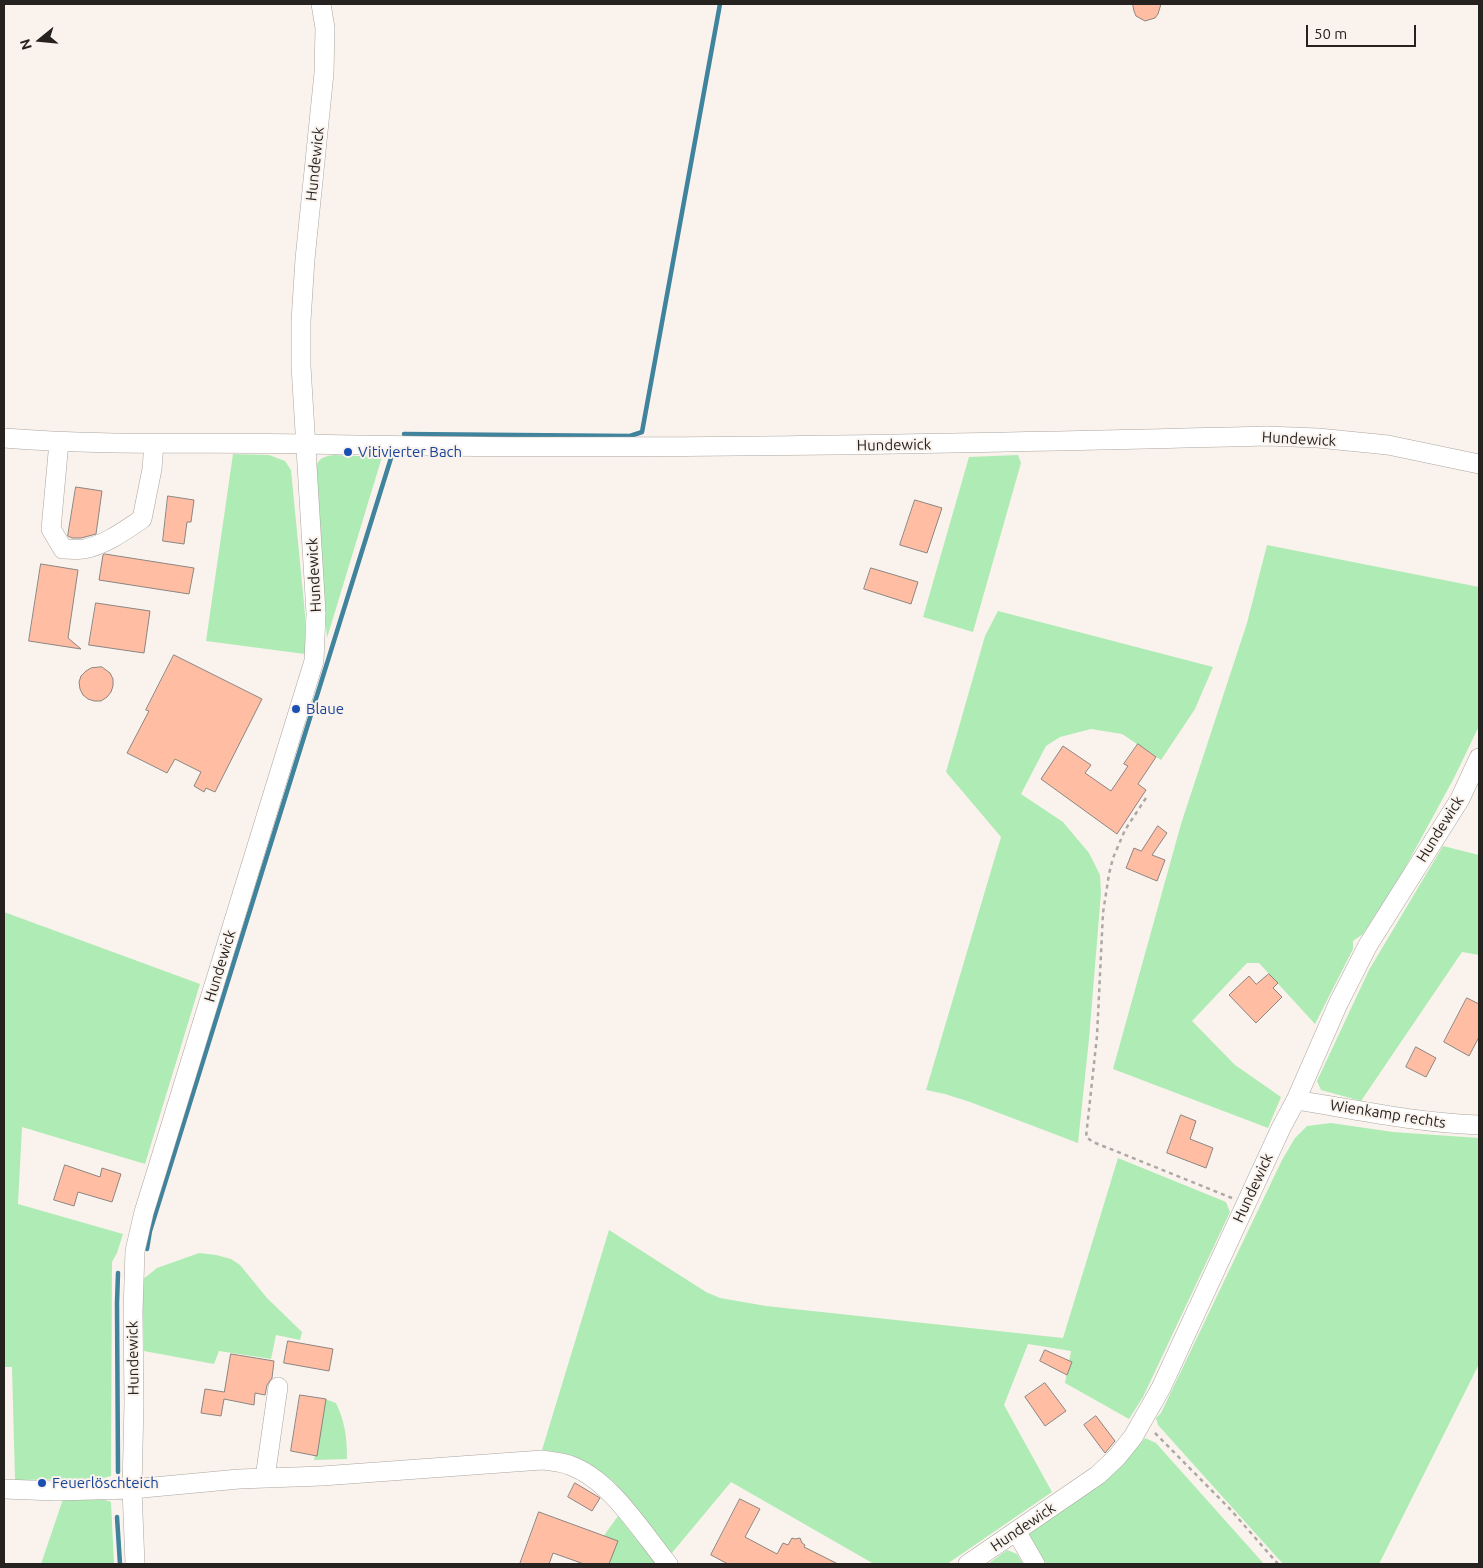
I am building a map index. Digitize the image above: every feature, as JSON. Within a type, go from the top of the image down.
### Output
[{"type":"street","name":"Hundewick","points":[[135,1564],[132,1489],[134,1402],[133,1312],[136,1251],[144,1212],[314,661],[316,613],[301,321],[305,259],[324,73],[325,28],[322,4]]},
{"type":"street","name":"Hundewick","points":[[4,438],[59,442],[523,447],[856,446],[1267,436],[1318,438],[1388,445],[1479,464]]},
{"type":"street","points":[[59,442],[51,529],[63,549],[83,550],[117,535],[142,519],[152,469],[154,443]]},
{"type":"street","name":"Hundewick","points":[[968,1564],[1082,1488],[1117,1457],[1143,1422],[1281,1128],[1296,1100],[1338,1004],[1368,945],[1460,799],[1479,758]]},
{"type":"street","name":"Wienkamp rechts","points":[[1296,1100],[1454,1124],[1479,1125]]},
{"type":"street","points":[[265,1478],[278,1387]]},
{"type":"street","points":[[4,1489],[56,1491],[132,1489],[239,1479],[322,1476],[542,1460],[568,1464],[591,1476],[612,1494],[668,1564]]},
{"type":"street","points":[[1016,1531],[1035,1564]]},
{"type":"path","points":[[1146,798],[1125,830],[1113,858],[1109,874],[1103,913],[1097,1036],[1086,1137],[1093,1142],[1245,1204]]},
{"type":"path","points":[[1143,1422],[1230,1510],[1278,1564]]},
{"type":"green space","points":[[233,454],[269,455],[285,461],[291,470],[305,614],[305,654],[206,641]]},
{"type":"green space","points":[[334,455],[382,457],[327,638],[313,475],[319,461]]},
{"type":"green space","points":[[1018,455],[1021,463],[973,632],[923,617],[969,457]]},
{"type":"green space","points":[[1267,545],[1479,587],[1479,726],[1454,778],[1400,877],[1363,934],[1353,941],[1353,949],[1315,1024],[1259,963],[1247,963],[1192,1021],[1235,1065],[1281,1097],[1268,1128],[1113,1069],[1181,824],[1247,623]]},
{"type":"green space","points":[[998,611],[1213,667],[1195,709],[1161,760],[1122,734],[1091,729],[1060,737],[1046,746],[1021,794],[1063,822],[1089,853],[1100,875],[1101,893],[1078,1143],[970,1102],[926,1090],[1001,837],[946,772],[985,636]]},
{"type":"green space","points":[[1443,846],[1479,855],[1479,955],[1462,952],[1361,1101],[1321,1090],[1317,1081],[1369,970]]},
{"type":"green space","points":[[4,912],[200,984],[145,1164],[22,1127],[18,1204],[123,1234],[112,1262],[111,1476],[100,1479],[15,1480],[12,1367],[4,1367]]},
{"type":"green space","points":[[1331,1123],[1393,1132],[1479,1138],[1479,1364],[1379,1564],[1283,1564],[1158,1425],[1156,1418],[1161,1413],[1282,1160],[1295,1138],[1307,1126]]},
{"type":"green space","points":[[1118,1158],[1226,1202],[1230,1212],[1143,1397],[1129,1419],[1065,1383],[1071,1351],[1028,1344],[1004,1405],[1052,1492],[947,1564],[874,1564],[731,1482],[671,1554],[615,1483],[580,1459],[563,1453],[542,1450],[609,1230],[706,1292],[720,1298],[766,1306],[1063,1338]]},
{"type":"green space","points":[[199,1253],[231,1259],[240,1265],[267,1298],[302,1332],[300,1340],[276,1335],[271,1359],[219,1351],[214,1364],[144,1351],[142,1280],[157,1268]]},
{"type":"green space","points":[[325,1399],[336,1403],[342,1417],[347,1444],[347,1459],[314,1460]]},
{"type":"green space","points":[[1145,1438],[1156,1443],[1264,1564],[1043,1564],[1028,1537],[1029,1531],[1129,1457]]},
{"type":"green space","points":[[63,1499],[102,1499],[111,1502],[114,1564],[41,1564]]},
{"type":"green space","points":[[618,1516],[656,1564],[596,1564],[595,1558],[599,1545]]},
{"type":"green space","points":[[1007,1550],[1017,1554],[1023,1564],[988,1564]]},
{"type":"building","points":[[1133,4],[1161,4],[1155,18],[1145,21],[1136,16]]},
{"type":"building","points":[[76,487],[102,491],[96,534],[81,538],[68,536]]},
{"type":"building","points":[[168,496],[194,500],[191,522],[187,522],[184,544],[163,541]]},
{"type":"building","points":[[915,500],[942,508],[927,553],[900,545]]},
{"type":"building","points":[[103,555],[194,568],[189,594],[99,580]]},
{"type":"building","points":[[41,564],[78,570],[68,638],[81,649],[29,641]]},
{"type":"building","points":[[871,568],[918,582],[911,604],[864,589]]},
{"type":"building","points":[[96,603],[150,611],[144,653],[89,645]]},
{"type":"building","points":[[174,655],[262,699],[215,792],[206,788],[204,792],[194,786],[201,772],[175,759],[167,773],[127,753],[149,711],[146,710]]},
{"type":"building","points":[[102,667],[110,673],[113,679],[111,692],[101,701],[88,699],[80,689],[79,682],[81,676],[91,668]]},
{"type":"building","points":[[1138,744],[1156,757],[1138,784],[1146,790],[1117,834],[1041,779],[1063,746],[1091,765],[1085,773],[1111,791],[1128,766],[1124,764]]},
{"type":"building","points":[[1158,826],[1167,833],[1152,855],[1165,860],[1157,881],[1126,868],[1134,848],[1141,851]]},
{"type":"building","points":[[1269,974],[1278,983],[1273,988],[1282,997],[1256,1023],[1229,995],[1249,976],[1256,984]]},
{"type":"building","points":[[1467,998],[1479,1004],[1479,1037],[1469,1056],[1444,1042]]},
{"type":"building","points":[[1416,1047],[1436,1058],[1426,1077],[1406,1067]]},
{"type":"building","points":[[1181,1115],[1196,1121],[1190,1139],[1213,1148],[1206,1168],[1167,1153]]},
{"type":"building","points":[[65,1165],[100,1177],[102,1168],[121,1174],[112,1202],[78,1192],[74,1206],[54,1200]]},
{"type":"building","points":[[288,1341],[333,1349],[329,1371],[284,1363]]},
{"type":"building","points":[[1045,1350],[1072,1362],[1067,1375],[1040,1361]]},
{"type":"building","points":[[231,1354],[274,1361],[272,1378],[267,1385],[265,1395],[255,1393],[254,1405],[224,1399],[221,1416],[201,1413],[205,1389],[224,1392]]},
{"type":"building","points":[[1045,1383],[1066,1411],[1045,1426],[1025,1397]]},
{"type":"building","points":[[300,1395],[326,1399],[317,1456],[291,1451]]},
{"type":"building","points":[[1096,1416],[1115,1441],[1105,1453],[1084,1425]]},
{"type":"building","points":[[575,1483],[600,1498],[592,1511],[568,1497]]},
{"type":"building","points":[[740,1499],[760,1509],[745,1537],[777,1554],[783,1543],[788,1545],[792,1538],[800,1538],[805,1545],[804,1547],[838,1564],[728,1564],[711,1555]]},
{"type":"building","points":[[539,1512],[618,1541],[609,1564],[584,1564],[553,1553],[549,1564],[520,1564]]},
{"type":"waterway","points":[[404,434],[630,436],[642,432],[720,4]]},
{"type":"waterway","points":[[147,1249],[150,1231],[391,458]]},
{"type":"waterway","points":[[118,1273],[118,1472]]},
{"type":"waterway","points":[[117,1517],[120,1564]]},
{"type":"place","name":"Vitivierter Bach","points":[[348,452]]},
{"type":"place","name":"Blaue","points":[[296,709]]},
{"type":"place","name":"Feuerlöschteich","points":[[42,1483]]}]
